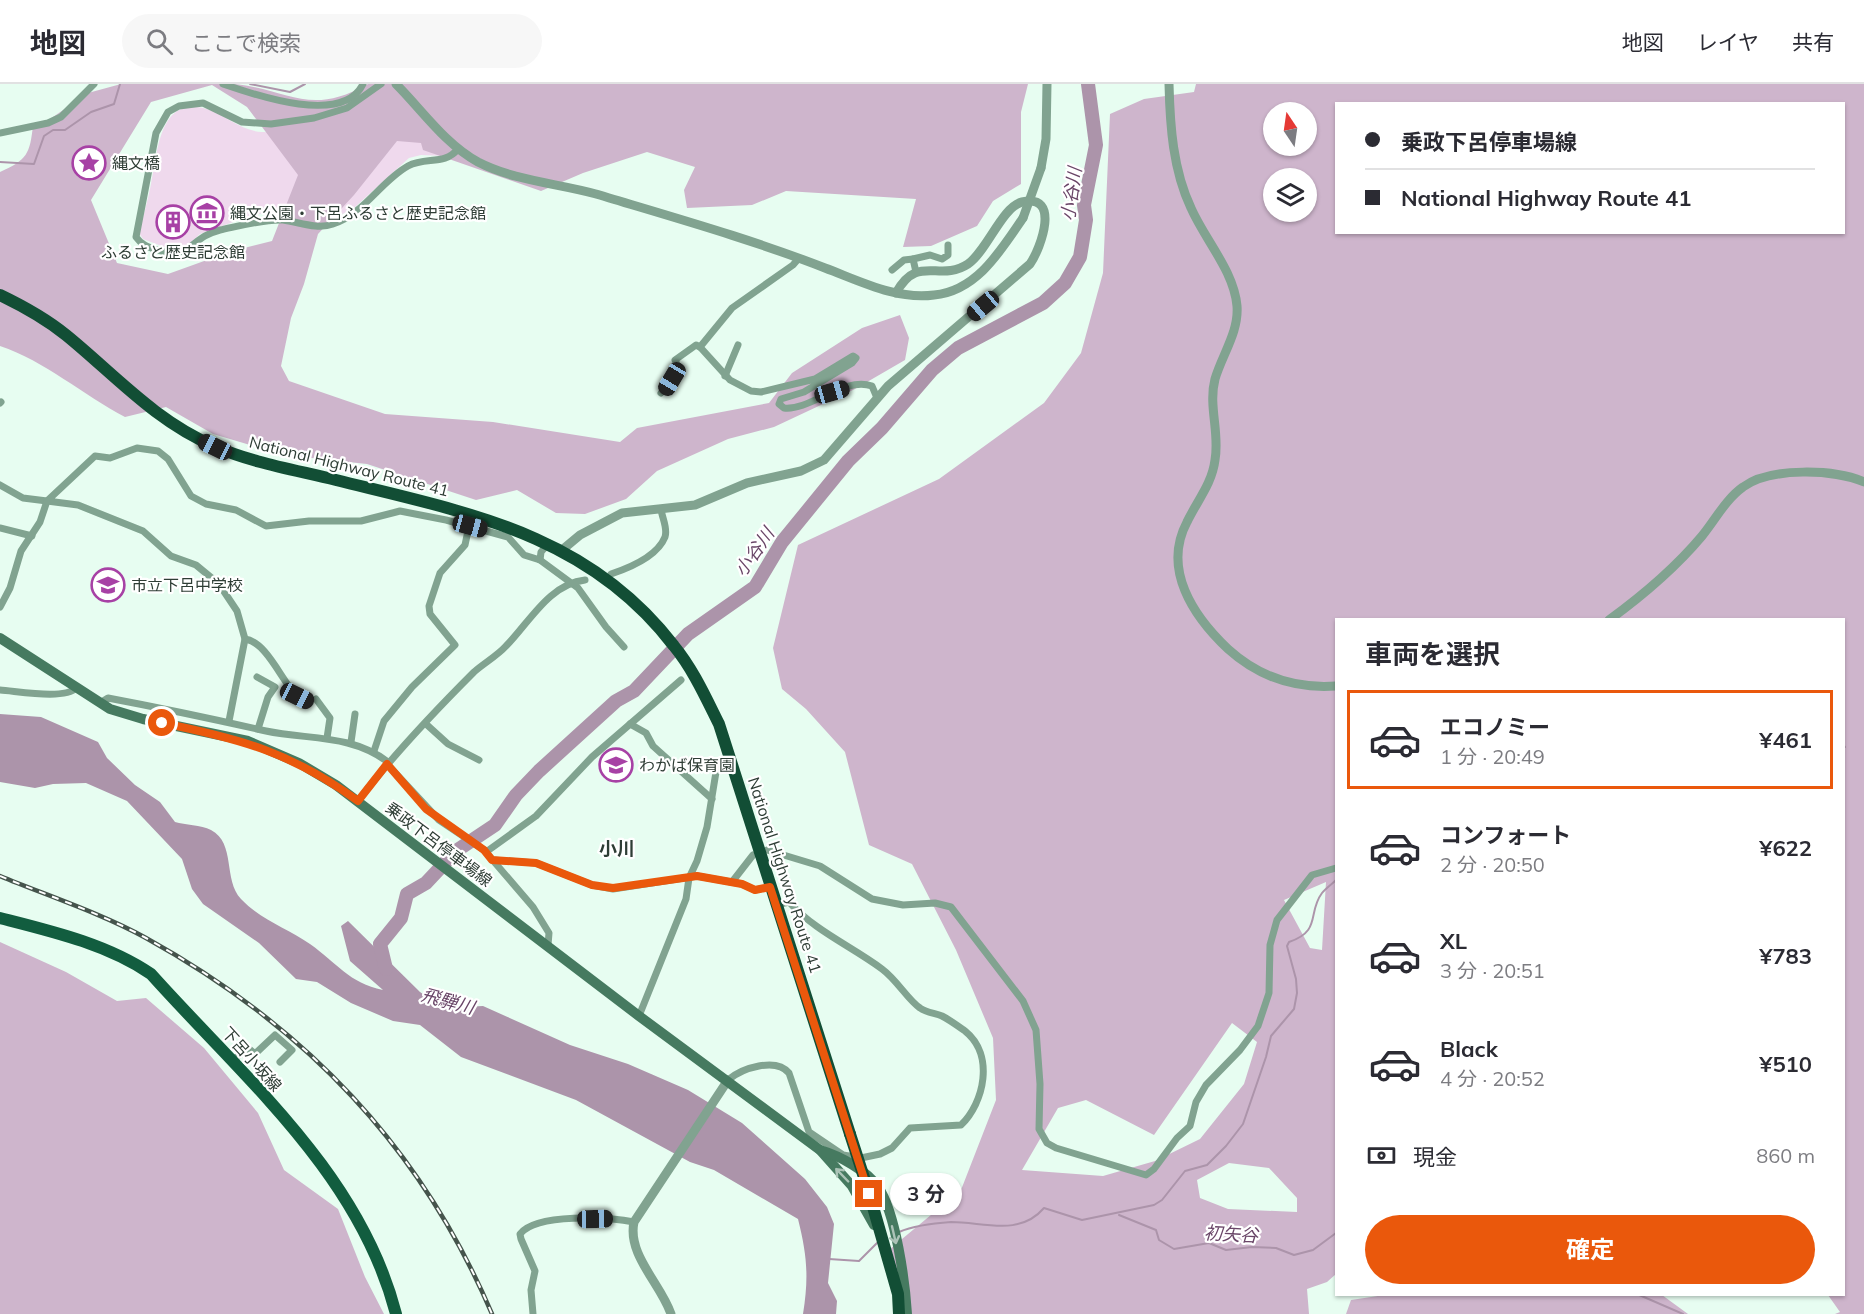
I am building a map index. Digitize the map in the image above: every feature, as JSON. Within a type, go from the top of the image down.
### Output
[{"type":"highway","name":"National Highway Route 41","points":[[0,295],[34,312],[65,334],[167,421],[215,447],[242,457],[494,520],[562,550],[611,584],[658,626],[676,647],[704,694],[719,724],[731,758],[775,905],[883,1238],[898,1294],[899,1314]]},
{"type":"main road","name":"乗政下呂停車場線","points":[[0,638],[99,703],[133,716],[227,736],[264,747],[310,769],[358,801],[639,1016],[820,1149]]},
{"type":"main road","name":"下呂小坂線","points":[[0,918],[128,958],[151,974],[321,1161],[340,1190],[379,1262],[396,1314]]},
{"type":"main road","points":[[820,1149],[852,1186],[883,1238]]},
{"type":"main road","points":[[820,1149],[834,1154],[869,1177],[886,1202],[904,1282],[907,1314]]},
{"type":"street","points":[[0,133],[48,123],[60,117],[94,84]]},
{"type":"street","points":[[223,84],[263,98],[321,105],[348,99],[360,91],[363,84]]},
{"type":"street","points":[[381,84],[347,108],[314,118],[271,124],[242,122],[203,103],[179,106],[168,112],[156,133],[136,237],[145,246],[175,255],[188,249],[207,235],[245,225],[282,220],[320,226],[331,225],[361,207],[409,165],[444,160],[452,157],[458,149]]},
{"type":"street","points":[[396,84],[458,149],[475,160],[511,175],[594,194],[799,258],[880,289],[896,293],[935,295],[962,288],[982,272],[1023,218],[1041,168],[1046,139],[1047,84]]},
{"type":"street","points":[[1169,84],[1172,137],[1181,185],[1201,229],[1231,281],[1237,307],[1234,333],[1212,393],[1216,444],[1213,471],[1179,543],[1176,557],[1182,586],[1214,634],[1249,666],[1275,679],[1293,683],[1335,686]]},
{"type":"street","points":[[562,550],[580,536],[622,513],[695,505],[747,483],[812,466],[824,460],[877,398],[1030,264],[1042,239],[1046,213],[1036,203],[1022,202],[1013,207],[977,256],[966,265],[945,271],[916,272],[909,275],[896,293]]},
{"type":"street","points":[[892,270],[904,260],[930,255],[942,259],[948,255],[948,245]]},
{"type":"street","points":[[699,347],[732,308],[793,265],[799,258]]},
{"type":"street","points":[[913,259],[916,272]]},
{"type":"street","points":[[661,393],[666,390],[679,369],[675,360],[696,345],[725,376],[745,389],[761,392],[815,379],[853,356],[856,358],[852,363],[804,392],[781,399],[779,404],[788,408],[798,407],[812,399],[860,384],[872,386],[877,398]]},
{"type":"street","points":[[725,376],[738,345]]},
{"type":"street","points":[[0,607],[10,588],[21,551],[32,536],[47,501],[95,456],[110,458],[128,450],[145,448],[164,454],[191,496],[206,504],[236,510],[266,526],[316,520],[361,521],[400,511],[470,526],[508,537],[524,555],[540,560],[572,582],[624,648]]},
{"type":"street","points":[[1611,618],[1689,550],[1734,495],[1753,481],[1792,473],[1831,473],[1864,482]]},
{"type":"street","points":[[0,485],[23,498],[78,505],[143,531],[171,556],[203,570],[219,584],[231,600],[245,639],[229,722]]},
{"type":"street","points":[[611,574],[632,567],[659,545],[666,530],[661,509]]},
{"type":"street","points":[[374,751],[384,721],[412,687],[455,645],[430,614],[429,606],[441,573],[465,545],[470,526]]},
{"type":"street","points":[[0,528],[32,536]]},
{"type":"street","points":[[540,560],[541,552],[549,543]]},
{"type":"street","points":[[358,801],[387,763],[476,671],[506,647],[553,595],[572,582],[585,580]]},
{"type":"street","points":[[245,639],[251,640],[270,659],[297,696],[313,701],[330,718],[327,738]]},
{"type":"street","points":[[256,677],[275,687],[268,697],[258,729]]},
{"type":"street","points":[[485,851],[536,816],[592,756],[681,681]]},
{"type":"street","points":[[0,690],[57,694],[73,692],[76,688]]},
{"type":"street","points":[[99,703],[108,698],[258,729],[351,742],[374,751],[426,809],[485,851],[533,907],[546,926],[550,939],[548,945]]},
{"type":"street","points":[[351,742],[355,714]]},
{"type":"street","points":[[426,724],[448,744],[479,760]]},
{"type":"street","points":[[630,724],[646,733],[654,746],[712,799]]},
{"type":"street","points":[[639,1016],[686,899],[689,878],[704,839],[716,772],[731,758]]},
{"type":"street","points":[[767,850],[820,866],[872,899],[903,905],[935,903],[951,907],[1023,1000],[1036,1030],[1040,1084],[1039,1129],[1047,1143],[1056,1148],[1146,1175],[1154,1169],[1177,1138],[1190,1126],[1196,1102],[1206,1085],[1240,1050],[1258,1026],[1269,993],[1270,945],[1277,920],[1312,875],[1335,868]]},
{"type":"street","points":[[732,882],[753,855]]},
{"type":"street","points":[[492,860],[536,863],[592,885],[613,888],[697,876],[742,884],[755,890],[770,887]]},
{"type":"street","points":[[671,1314],[637,1250],[632,1230],[634,1222],[728,1080],[737,1073],[772,1064],[784,1066],[789,1073],[809,1132],[843,1155],[861,1158],[880,1154],[892,1148],[910,1128],[950,1128],[960,1125],[972,1114],[979,1099],[983,1083],[981,1058],[976,1043],[968,1033],[942,1016],[921,1009],[881,968],[833,938],[799,913],[789,902],[775,905]]},
{"type":"street","points":[[232,1061],[248,1048],[255,1054],[275,1035],[292,1050],[280,1062]]},
{"type":"street","points":[[533,1314],[531,1290],[535,1271],[521,1239],[520,1234],[523,1230],[551,1220],[617,1219],[634,1222]]},
{"type":"shaded area","points":[[121,84],[235,84],[300,99],[315,100],[348,94],[368,84],[1028,84],[1021,112],[1021,184],[993,201],[977,226],[931,246],[903,247],[916,199],[786,191],[752,205],[687,208],[684,190],[695,167],[647,152],[583,173],[541,191],[423,150],[421,143],[397,141],[354,195],[318,234],[304,284],[291,318],[281,366],[289,381],[385,414],[493,422],[620,442],[637,428],[769,403],[792,373],[862,328],[900,315],[909,338],[905,360],[855,389],[774,427],[728,439],[657,471],[626,499],[585,514],[556,513],[517,490],[476,500],[367,464],[284,455],[213,434],[166,407],[125,417],[33,360],[0,346],[0,172],[16,164],[26,155],[33,125],[50,119],[88,93]],"holes":[[[212,85],[247,107],[298,175],[272,241],[232,251],[168,274],[117,263],[91,200],[151,102]]]},
{"type":"shaded area","points":[[1196,84],[1864,84],[1864,1314],[1835,1314],[1840,1312],[1829,1296],[1845,1296],[1845,618],[1335,618],[1335,1275],[1327,1282],[1307,1289],[1309,1314],[897,1314],[890,1249],[961,1190],[996,1100],[993,1038],[956,950],[912,864],[869,845],[845,752],[806,709],[782,689],[773,648],[798,545],[939,479],[1044,403],[1081,353],[1103,273],[1110,114],[1144,99],[1194,92]],"holes":[[[1326,882],[1322,950],[1310,948],[1284,900]],[[1232,1023],[1257,1042],[1244,1084],[1200,1139],[1155,1161],[1103,1176],[1022,1170],[1058,1108],[1086,1100],[1154,1135]],[[1229,1163],[1269,1168],[1297,1198],[1297,1212],[1228,1209],[1200,1198],[1197,1180]]]},
{"type":"shaded area","points":[[371,101],[446,156],[421,155],[409,158],[354,208],[337,217],[272,212],[253,215],[200,234],[186,247],[172,250],[143,239],[139,233],[163,130],[170,118],[179,110],[191,107],[207,109],[247,129],[275,132],[302,126]]},
{"type":"shaded area","points":[[0,714],[41,717],[98,742],[107,758],[135,785],[160,802],[175,822],[207,828],[219,836],[227,853],[232,882],[241,899],[266,918],[310,944],[361,983],[383,990],[350,961],[341,926],[348,921],[420,992],[443,1008],[483,1006],[570,1045],[628,1064],[688,1090],[742,1123],[805,1179],[827,1207],[834,1224],[828,1283],[837,1301],[836,1314],[803,1314],[806,1266],[798,1219],[714,1170],[690,1162],[576,1100],[461,1057],[420,1025],[393,1021],[351,1003],[317,982],[296,979],[259,943],[203,904],[192,889],[182,859],[127,801],[86,783],[53,784],[35,788],[0,782]]},
{"type":"shaded area","points":[[0,942],[66,972],[117,1001],[146,998],[204,1048],[258,1113],[284,1170],[338,1209],[365,1277],[384,1314],[0,1314]]},
{"type":"shaded area","points":[[1378,1296],[1663,1296],[1688,1314],[1346,1314],[1351,1300]]},
{"type":"waterway","points":[[0,162],[34,164],[44,136],[53,130],[65,130],[91,112],[114,104],[120,84]]},
{"type":"waterway","points":[[250,84],[290,92],[305,84]]},
{"type":"waterway","name":"小谷川","points":[[386,969],[380,944],[401,918],[407,894],[426,883],[456,851],[495,825],[516,795],[539,771],[616,701],[634,691],[688,634],[755,587],[782,542],[848,461],[882,428],[932,370],[958,348],[1043,303],[1065,283],[1080,257],[1086,220],[1084,205],[1096,145],[1088,84]]},
{"type":"waterway","points":[[899,1232],[918,1226],[951,1222],[1012,1225],[1034,1217],[1044,1208],[1082,1220],[1154,1205],[1162,1200],[1185,1171],[1207,1165],[1243,1124],[1271,1036],[1294,1009],[1297,993],[1296,979],[1287,946],[1289,942],[1306,933],[1318,900],[1335,881]]},
{"type":"waterway","name":"初矢谷","points":[[1119,1215],[1156,1230],[1159,1240],[1174,1249],[1209,1243],[1226,1250],[1252,1247],[1276,1248],[1294,1255],[1313,1250],[1335,1234]]},
{"type":"waterway","name":"初矢谷","points":[[829,1259],[859,1261],[878,1242]]},
{"type":"waterway","name":"初矢谷","points":[[1642,1296],[1683,1314]]},
{"type":"railway","points":[[0,876],[93,913],[146,938],[204,973],[257,1010],[307,1052],[352,1096],[393,1145],[430,1197],[463,1254],[492,1314]]},
{"type":"place","name":"縄文橋","points":[[89,163]]},
{"type":"place","name":"縄文公園・下呂ふるさと歴史記念館","points":[[207,213]]},
{"type":"place","name":"ふるさと歴史記念館","points":[[173,222]]},
{"type":"place","name":"市立下呂中学校","points":[[108,585]]},
{"type":"place","name":"わかば保育園","points":[[616,765]]},
{"type":"district","name":"小川","points":[[617,848]]},
{"type":"route","points":[[162,723],[227,736],[264,747],[310,769],[358,801],[387,764],[426,809],[454,831],[484,850],[492,860],[536,863],[592,885],[613,888],[697,876],[742,884],[755,890],[770,887],[869,1194]]},
{"type":"water label","name":"飛騨川","points":[[448,1001]]}]
